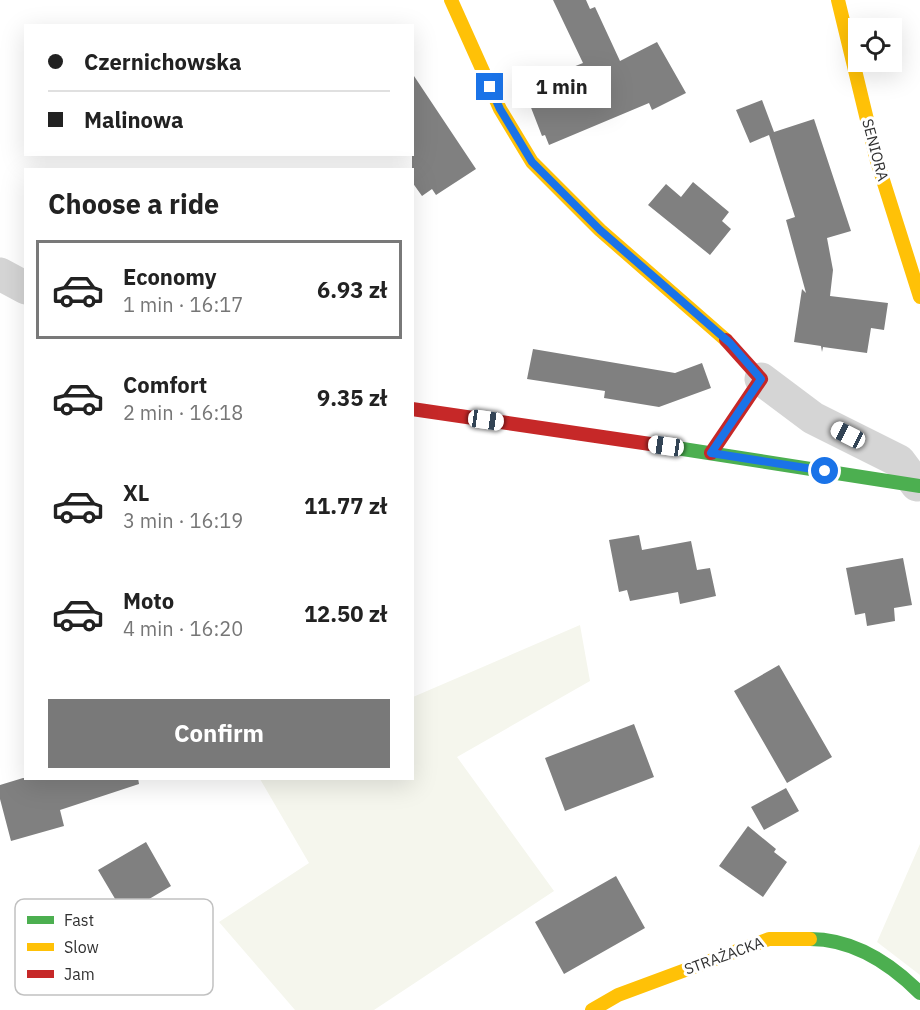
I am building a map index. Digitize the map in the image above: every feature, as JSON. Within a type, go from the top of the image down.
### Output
[{"type":"street","points":[[451,0],[500,109],[532,162],[600,230],[730,343],[761,379],[813,418],[899,461],[919,478]]},
{"type":"street","name":"SENIORA","points":[[838,0],[877,161],[920,297]]},
{"type":"street","points":[[0,274],[24,287]]},
{"type":"street","points":[[711,453],[761,379]]},
{"type":"street","points":[[414,409],[711,453],[919,478]]},
{"type":"street","name":"STRAŻACKA","points":[[592,1010],[618,995],[770,939],[826,939],[864,950],[905,978],[920,993]]},
{"type":"shaded area","points":[[580,625],[590,681],[457,757],[554,891],[374,1010],[295,1010],[219,922],[309,863],[261,780],[414,780],[414,697]]},
{"type":"shaded area","points":[[920,844],[920,975],[877,942]]},
{"type":"building","points":[[553,0],[586,0],[590,9],[595,7],[620,61],[657,42],[686,93],[652,110],[649,103],[549,145],[545,135],[542,136],[523,87],[583,63]]},
{"type":"building","points":[[414,76],[476,169],[436,195],[432,189],[422,196],[414,185],[414,168],[412,168]]},
{"type":"building","points":[[762,100],[774,132],[814,119],[851,231],[827,238],[833,270],[830,296],[888,303],[884,330],[871,328],[867,353],[823,347],[822,352],[821,346],[794,342],[802,289],[806,293],[786,220],[795,217],[769,135],[750,143],[736,110]]},
{"type":"building","points":[[693,182],[729,212],[722,221],[731,229],[710,255],[648,205],[666,184],[681,197]]},
{"type":"building","points":[[533,349],[675,373],[702,363],[711,388],[659,407],[604,398],[605,391],[527,379]]},
{"type":"building","points":[[639,535],[642,550],[691,541],[697,570],[710,568],[716,596],[680,604],[678,592],[630,601],[627,590],[619,592],[609,540]]},
{"type":"building","points":[[903,558],[912,605],[894,608],[895,621],[867,626],[865,613],[855,615],[846,568]]},
{"type":"building","points":[[779,665],[832,757],[787,783],[734,691]]},
{"type":"building","points":[[634,724],[654,777],[565,811],[545,758]]},
{"type":"building","points":[[23,778],[24,780],[138,780],[139,784],[60,810],[64,826],[11,841],[0,799],[0,785]]},
{"type":"building","points":[[786,788],[799,811],[764,830],[751,807]]},
{"type":"building","points":[[748,826],[776,849],[774,852],[787,862],[763,897],[719,866]]},
{"type":"building","points":[[146,842],[171,886],[149,899],[115,899],[98,870]]},
{"type":"building","points":[[616,876],[645,928],[564,974],[535,922]]},
{"type":"traffic: fast","points":[[657,445],[920,486]]},
{"type":"traffic: fast","points":[[810,939],[826,940],[856,948],[896,972],[920,993]]},
{"type":"traffic: slow","points":[[451,0],[500,109],[532,162],[600,230],[726,340]]},
{"type":"traffic: slow","points":[[838,0],[877,161],[920,297]]},
{"type":"traffic: slow","points":[[592,1010],[618,995],[769,939],[810,939]]},
{"type":"traffic: jam","points":[[711,453],[761,379],[726,340]]},
{"type":"traffic: jam","points":[[414,409],[657,445]]},
{"type":"route","points":[[490,87],[500,109],[532,162],[600,230],[730,343],[761,379],[711,453],[825,471]]}]
